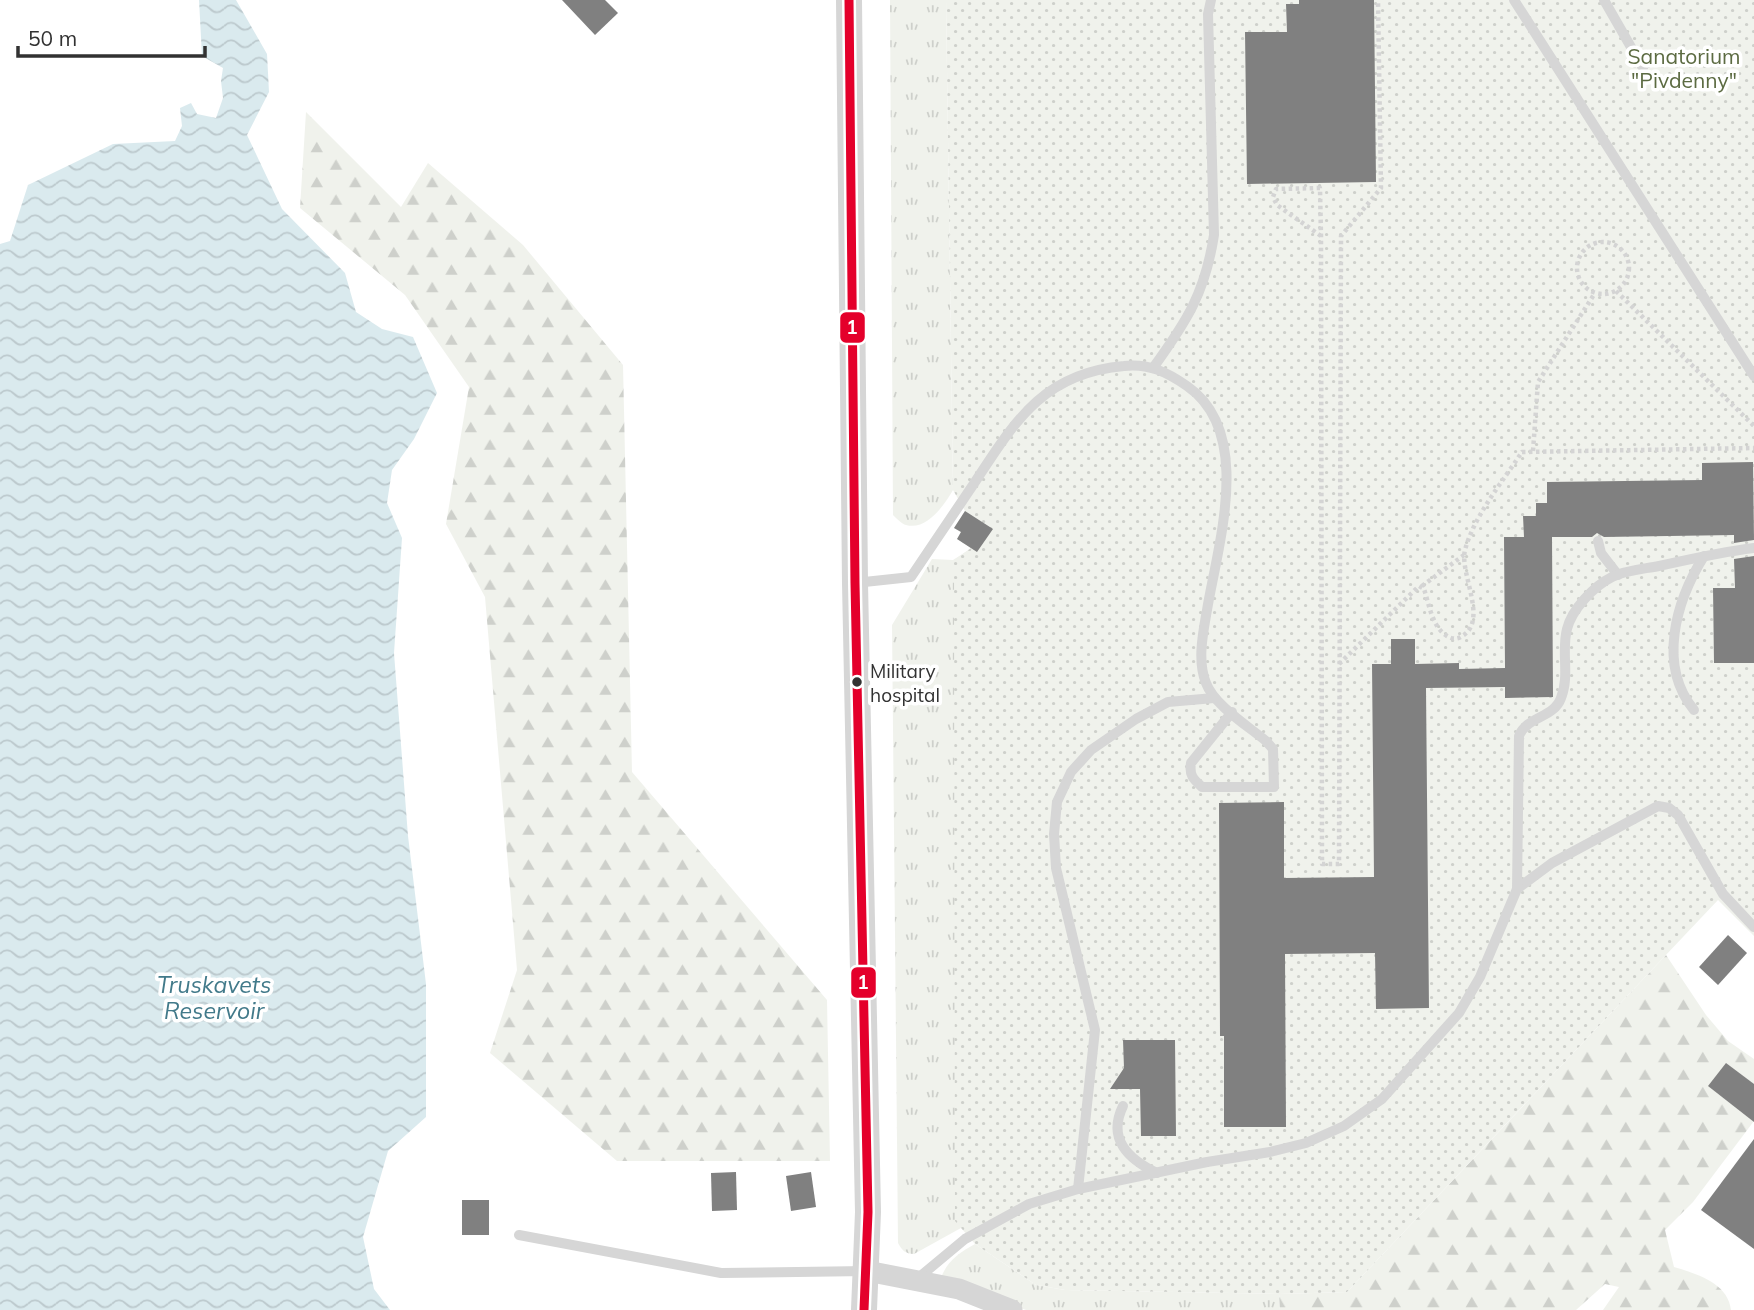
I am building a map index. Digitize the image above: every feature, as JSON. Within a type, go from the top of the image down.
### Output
[{"type":"street","points":[[849,0],[855,583],[868,1212],[864,1310]]},
{"type":"street","points":[[867,1271],[960,1289],[1012,1310]]},
{"type":"lane","points":[[1153,368],[1197,300],[1209,266],[1214,235],[1208,14],[1210,0]]},
{"type":"lane","points":[[1514,0],[1754,376]]},
{"type":"lane","points":[[1604,0],[1643,68]]},
{"type":"lane","points":[[855,583],[911,577],[1016,421],[1042,397],[1072,378],[1096,369],[1136,365],[1153,368],[1171,375],[1195,391],[1215,418],[1225,444],[1228,473],[1225,502],[1201,642],[1205,682],[1214,698],[1232,712],[1266,741],[1273,749],[1274,787],[1202,787],[1192,778],[1189,770],[1191,763],[1232,712]]},
{"type":"lane","points":[[1598,541],[1601,553],[1618,575]]},
{"type":"lane","points":[[917,1279],[965,1239],[1029,1204],[1078,1189],[1306,1143],[1344,1126],[1382,1099],[1459,1013],[1480,977],[1517,889],[1520,736],[1530,722],[1558,706],[1565,681],[1565,637],[1573,616],[1590,594],[1618,575],[1754,548]]},
{"type":"lane","points":[[1694,710],[1684,699],[1676,680],[1671,656],[1684,596],[1692,575],[1704,556]]},
{"type":"lane","points":[[1078,1189],[1095,1030],[1056,868],[1054,834],[1057,802],[1071,772],[1091,750],[1136,719],[1168,702],[1214,698]]},
{"type":"lane","points":[[1517,889],[1552,863],[1658,806],[1669,808],[1678,814],[1723,894],[1754,927]]},
{"type":"lane","points":[[1123,1106],[1116,1126],[1118,1139],[1133,1157],[1157,1173]]},
{"type":"lane","points":[[519,1235],[721,1273],[867,1271]]},
{"type":"path","points":[[1321,236],[1277,205],[1273,197],[1276,189],[1320,188],[1321,236],[1322,864],[1339,864],[1341,236],[1381,188],[1378,0]]},
{"type":"path","points":[[1597,243],[1619,247],[1628,259],[1629,273],[1616,291],[1595,293],[1583,285],[1579,278],[1578,264],[1585,250],[1597,243]]},
{"type":"path","points":[[1616,291],[1754,426]]},
{"type":"path","points":[[1533,451],[1538,382],[1595,293]]},
{"type":"path","points":[[1422,586],[1440,631],[1451,638],[1464,636],[1474,619],[1464,555],[1474,526],[1522,452],[1754,448]]},
{"type":"path","points":[[1338,665],[1419,586],[1464,555]]},
{"type":"green space","points":[[890,0],[946,0],[953,490],[934,515],[914,526],[904,524],[893,515]]},
{"type":"green space","name":"Sanatorium \"Pivdenny\"","points":[[946,0],[1754,0],[1754,936],[1718,900],[1347,1292],[1279,1294],[1065,1290],[1036,1285],[975,1244],[955,1221],[954,560],[971,548],[957,539],[961,532],[954,528],[965,511],[953,490]]},
{"type":"green space","points":[[306,112],[401,207],[428,163],[523,245],[623,365],[632,772],[827,1000],[830,1161],[617,1161],[490,1053],[517,970],[485,597],[446,524],[469,387],[405,295],[300,208]]},
{"type":"green space","points":[[972,548],[961,1228],[911,1254],[904,1251],[898,1243],[892,625],[932,559],[953,560]]},
{"type":"green space","points":[[1666,955],[1706,1015],[1728,1041],[1754,1059],[1754,1121],[1693,1202],[1665,1230],[1674,1267],[1718,1286],[1729,1301],[1731,1310],[1603,1310],[1619,1287],[1605,1284],[1576,1310],[1280,1310],[1279,1294],[1347,1292]]},
{"type":"green space","points":[[975,1244],[1036,1285],[1065,1290],[1279,1294],[1280,1310],[1026,1310],[941,1278],[955,1258]]},
{"type":"water","name":"Truskavets Reservoir","points":[[199,0],[236,0],[267,54],[269,92],[247,135],[282,209],[345,273],[356,312],[382,329],[413,337],[437,393],[414,439],[392,470],[387,503],[402,538],[394,653],[408,836],[426,984],[426,1117],[388,1151],[363,1237],[374,1289],[390,1310],[0,1310],[0,244],[10,241],[28,185],[113,144],[175,141],[182,126],[180,108],[191,103],[197,114],[216,118],[223,98],[223,68],[202,56]]},
{"type":"building","points":[[562,0],[605,0],[618,13],[595,35]]},
{"type":"building","points":[[1299,0],[1374,0],[1376,182],[1247,184],[1245,32],[1287,32],[1286,4],[1299,4]]},
{"type":"building","points":[[1753,462],[1754,540],[1734,543],[1734,535],[1604,537],[1597,533],[1592,537],[1552,537],[1553,697],[1505,698],[1505,687],[1426,688],[1429,1008],[1376,1009],[1375,953],[1285,954],[1286,1127],[1224,1127],[1224,1036],[1220,1036],[1219,803],[1284,802],[1284,878],[1374,877],[1372,664],[1391,664],[1391,639],[1415,639],[1415,664],[1459,663],[1459,669],[1505,668],[1504,537],[1524,537],[1523,516],[1536,516],[1536,503],[1547,503],[1547,482],[1702,480],[1702,463]]},
{"type":"building","points":[[965,511],[993,529],[977,552],[957,539],[961,532],[954,528]]},
{"type":"building","points":[[1754,556],[1754,663],[1714,663],[1713,588],[1735,588],[1734,559]]},
{"type":"building","points":[[1728,935],[1747,953],[1718,985],[1699,967]]},
{"type":"building","points":[[1123,1040],[1175,1040],[1176,1136],[1141,1136],[1140,1089],[1110,1089],[1124,1068]]},
{"type":"building","points":[[1726,1063],[1754,1084],[1754,1122],[1708,1086]]},
{"type":"building","points":[[1754,1139],[1754,1249],[1701,1210]]},
{"type":"building","points":[[736,1172],[737,1210],[712,1211],[711,1173]]},
{"type":"building","points":[[811,1172],[816,1207],[791,1211],[786,1176]]},
{"type":"building","points":[[462,1200],[489,1200],[489,1235],[462,1235]]},
{"type":"transit line","name":"1","points":[[849,0],[855,583],[868,1212],[864,1310]]},
{"type":"place","name":"Military hospital","points":[[857,682]]}]
